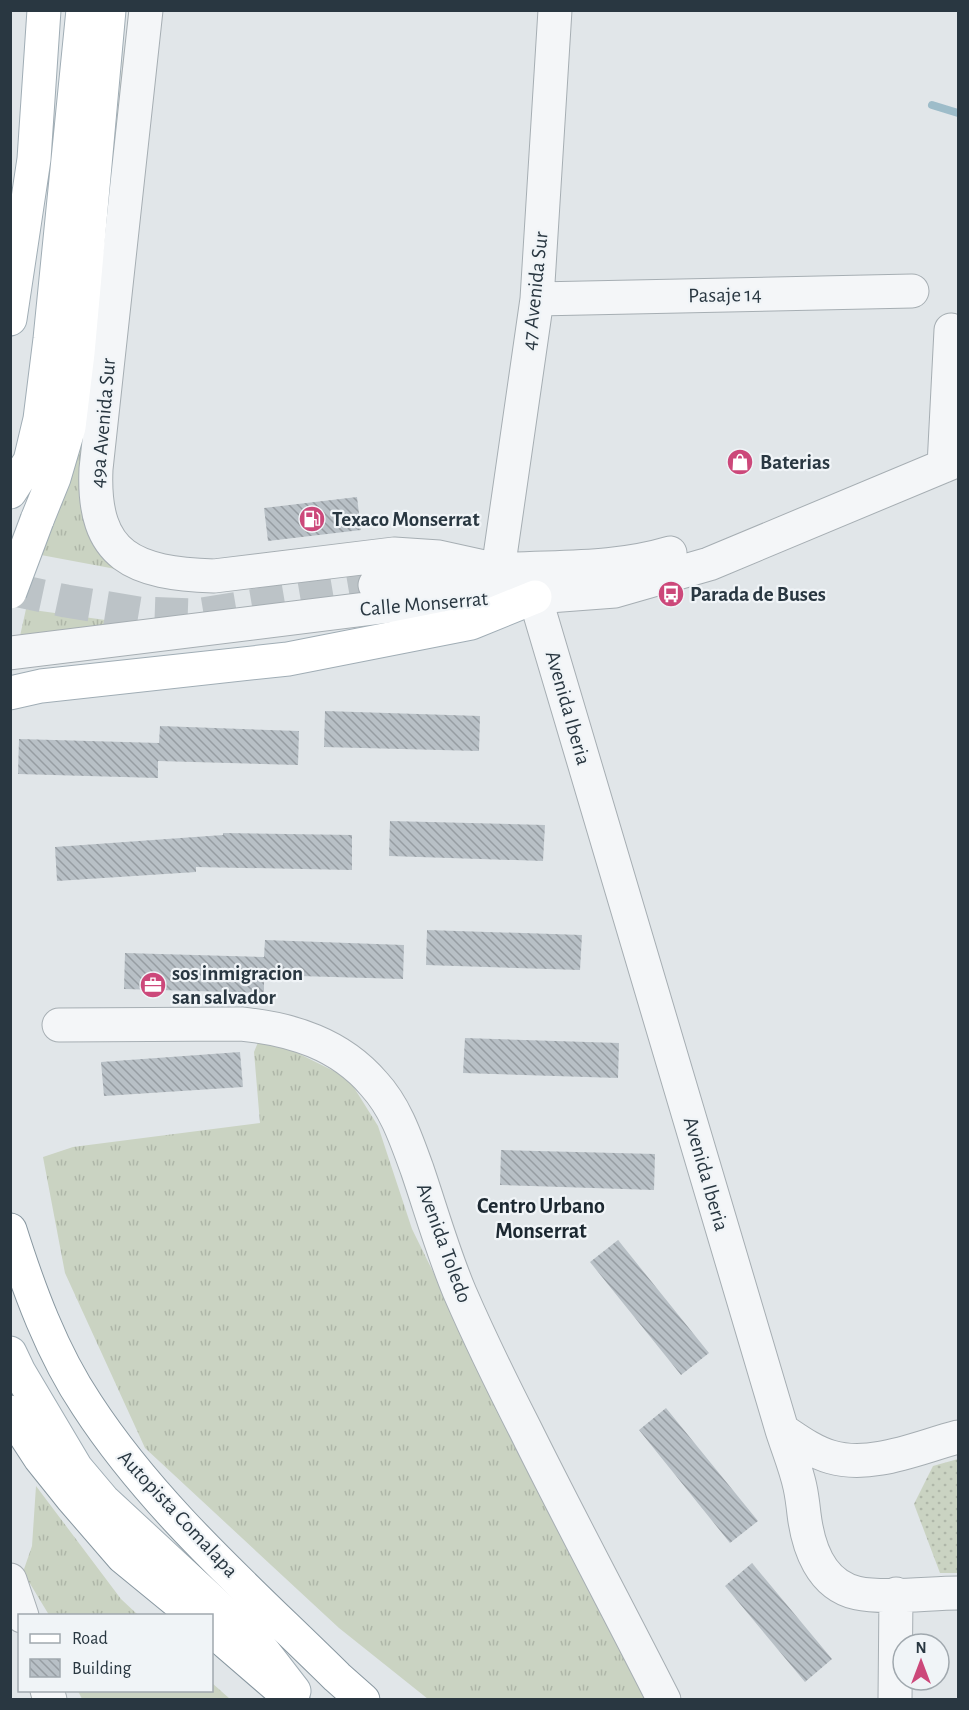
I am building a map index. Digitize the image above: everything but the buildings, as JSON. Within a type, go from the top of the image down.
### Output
[{"type":"main road","points":[[10,319],[34,159],[44,10]]},
{"type":"main road","points":[[10,492],[30,461],[40,419],[83,10]]},
{"type":"main road","name":"49a Avenida Sur","points":[[10,592],[54,478],[69,427],[78,353],[109,10]]},
{"type":"main road","points":[[10,693],[40,686],[288,659],[335,651],[471,623],[535,597]]},
{"type":"main road","name":"Autopista Comalapa","points":[[10,1230],[25,1277],[68,1373],[86,1404],[128,1464],[168,1509],[363,1700]]},
{"type":"main road","points":[[10,1353],[24,1382],[76,1468],[103,1500],[257,1643],[301,1700]]},
{"type":"main road","points":[[10,1412],[46,1466],[123,1557],[193,1614]]},
{"type":"main road","points":[[213,1631],[292,1700]]},
{"type":"street","name":"49a Avenida Sur","points":[[146,10],[96,469],[96,505],[109,538],[121,555],[137,563],[152,569],[189,575],[214,576],[393,554],[439,557],[498,570]]},
{"type":"street","name":"47 Avenida Sur","points":[[498,570],[537,299],[555,10]]},
{"type":"street","name":"Pasaje 14","points":[[537,299],[912,291]]},
{"type":"street","points":[[951,330],[951,463]]},
{"type":"street","name":"Calle Monserrat","points":[[10,653],[454,598],[535,597],[615,591],[709,564],[827,517],[951,463]]},
{"type":"street","name":"Calle Monserrat","points":[[375,585],[498,570],[633,563],[721,538],[827,517]]},
{"type":"street","name":"Avenida Iberia","points":[[535,597],[800,1486],[809,1538],[820,1568],[837,1584],[855,1592],[958,1593]]},
{"type":"street","name":"Avenida Toledo","points":[[59,1025],[241,1024],[267,1026],[286,1030],[326,1046],[344,1056],[373,1082],[384,1095],[401,1127],[459,1291],[486,1350],[549,1478],[664,1700]]},
{"type":"street","points":[[782,1430],[822,1454],[856,1460],[883,1457],[958,1437]]},
{"type":"street","points":[[10,1580],[21,1614]]},
{"type":"street","points":[[895,1700],[896,1594]]},
{"type":"green space","points":[[125,40],[93,407],[121,570],[41,555],[73,463],[89,385]]},
{"type":"green space","points":[[26,609],[156,627],[18,645]]},
{"type":"green space","points":[[261,1035],[348,1078],[378,1126],[412,1229],[537,1483],[648,1699],[428,1699],[339,1628],[145,1448],[65,1273],[43,1157],[73,1147],[260,1123],[254,1052]]},
{"type":"green space","points":[[958,1459],[958,1573],[940,1573],[914,1504],[933,1466]]},
{"type":"green space","points":[[36,1486],[121,1599],[137,1614],[48,1614],[23,1572],[32,1546]]},
{"type":"green space","points":[[213,1684],[230,1699],[82,1699],[78,1692],[213,1692]]},
{"type":"waterway","points":[[932,105],[958,113]]},
{"type":"tunnel","points":[[10,589],[139,613],[197,615],[375,585]]},
{"type":"place","name":"Baterias","points":[[740,462]]},
{"type":"place","name":"Texaco Monserrat","points":[[312,519]]},
{"type":"place","name":"Parada de Buses","points":[[671,594]]},
{"type":"place","name":"sos inmigracion san salvador","points":[[153,985]]},
{"type":"district","name":"Centro Urbano Monserrat","points":[[541,1218]]}]
